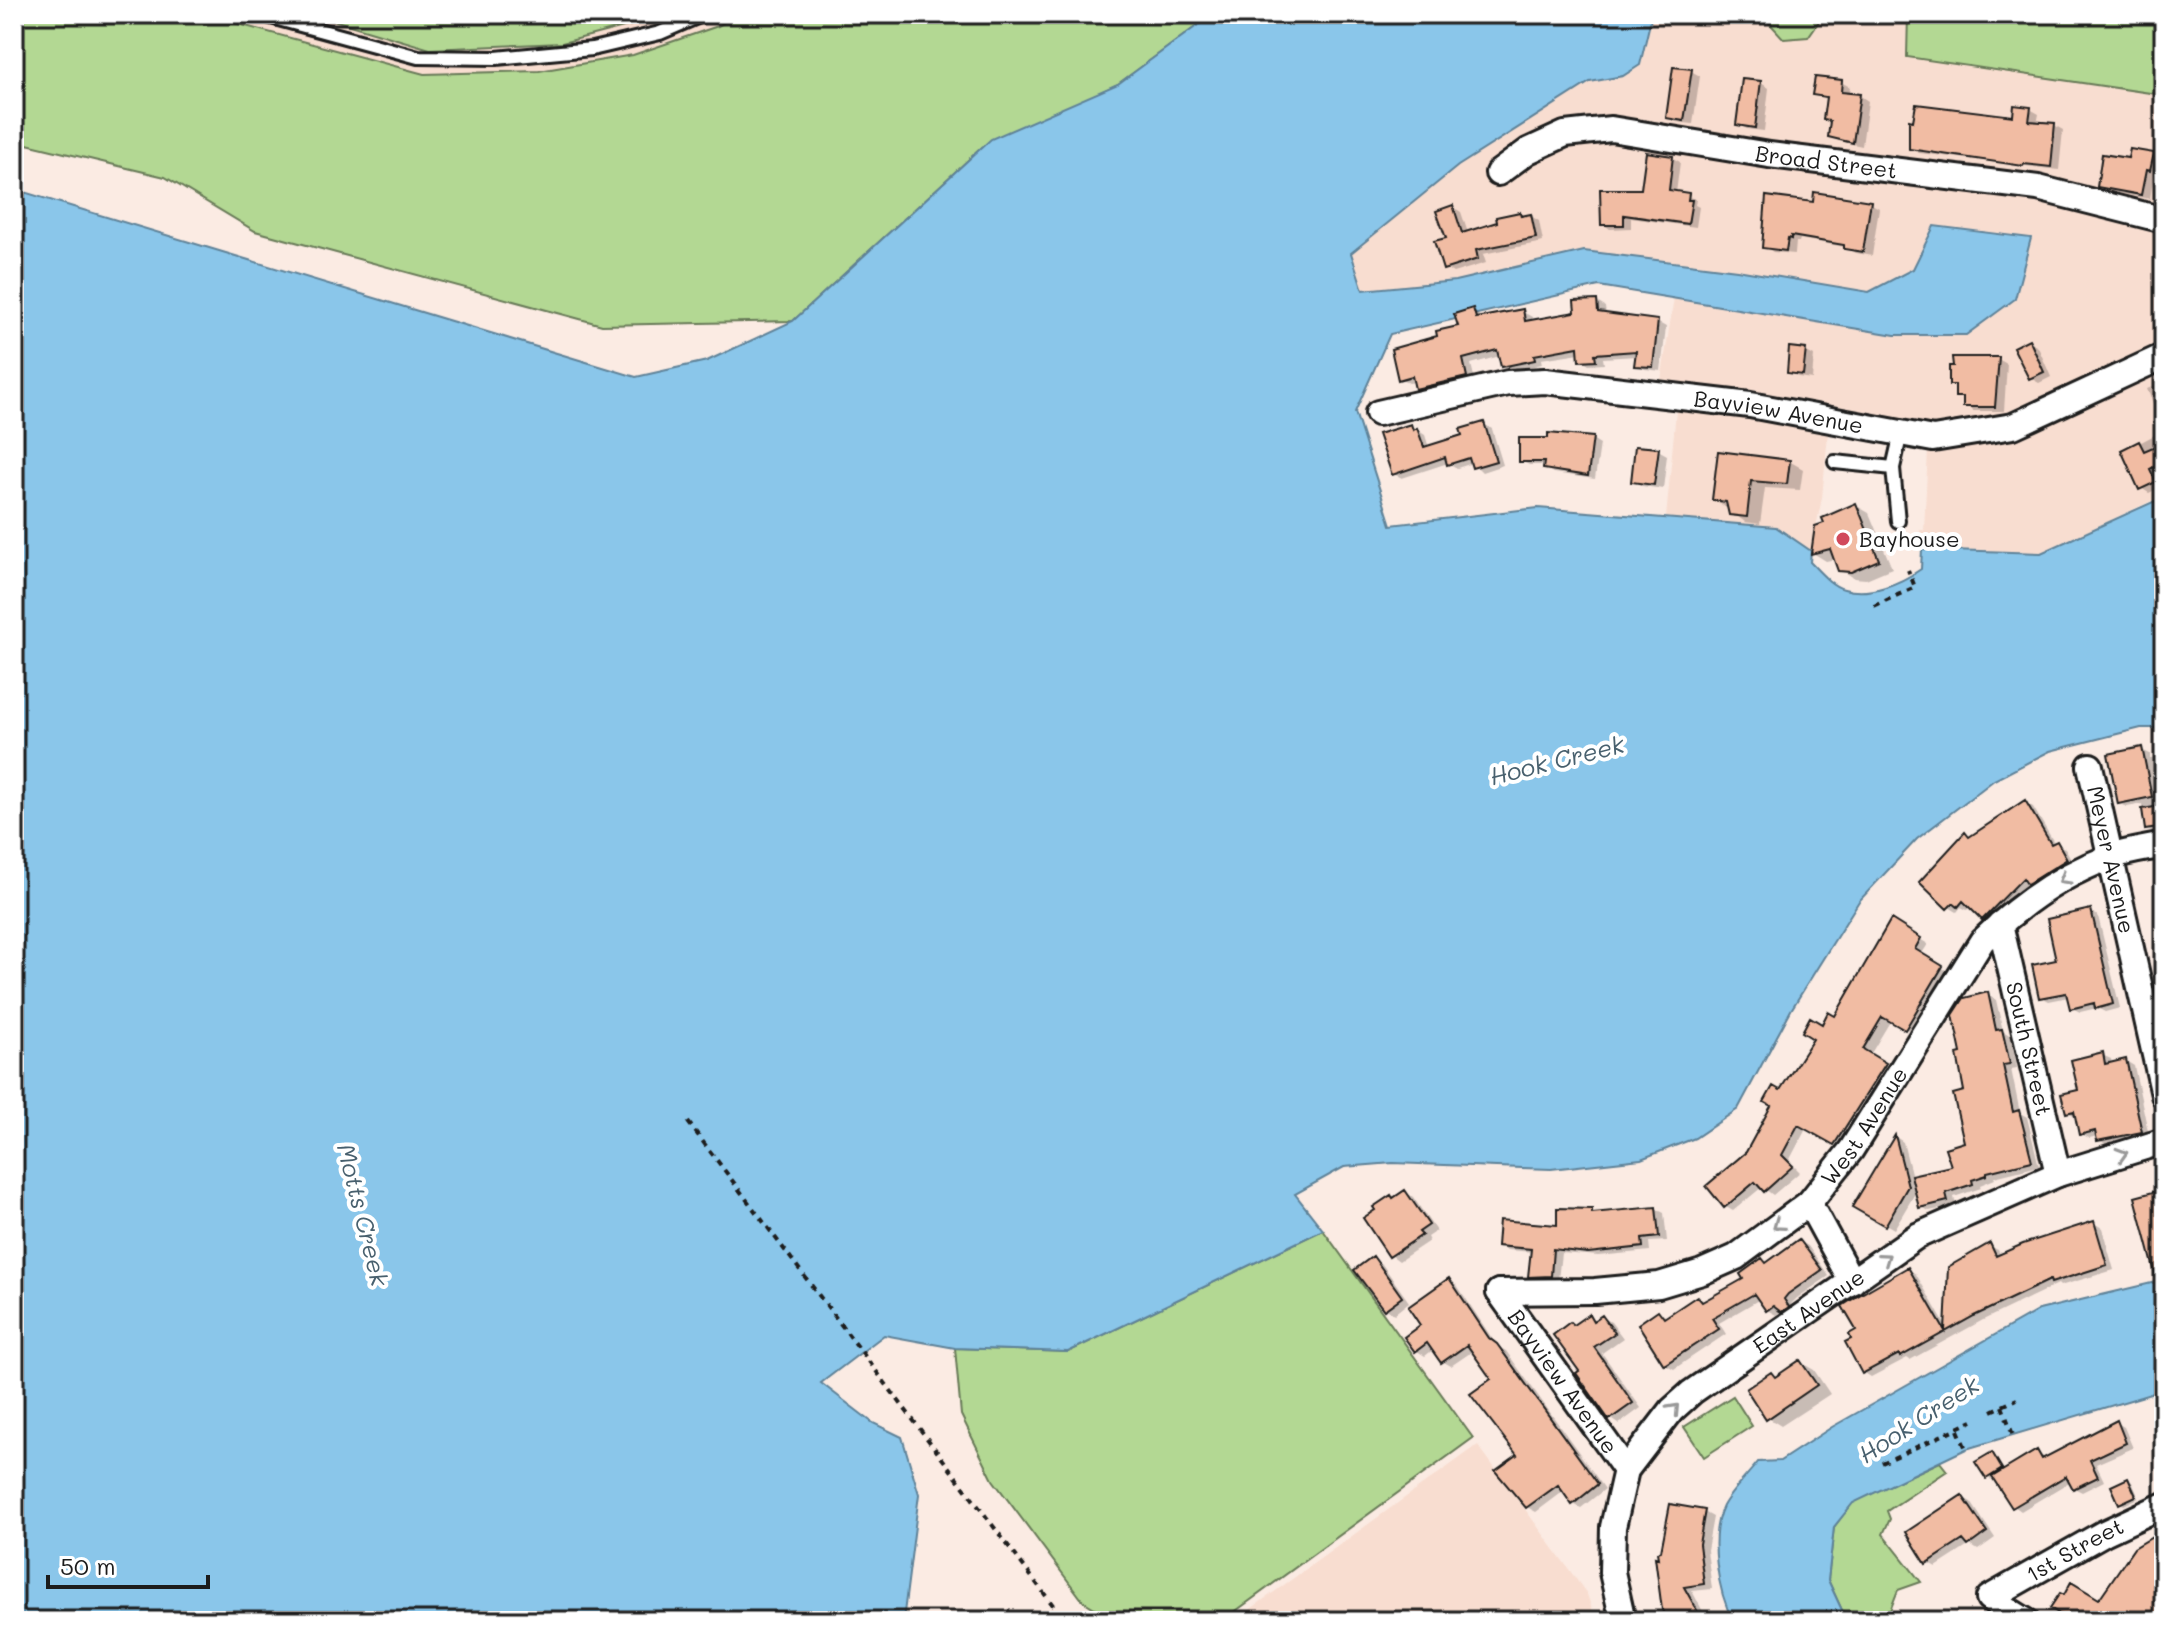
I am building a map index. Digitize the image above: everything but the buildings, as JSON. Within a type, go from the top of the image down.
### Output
[{"type":"street","name":"Broad Street","points":[[1498,173],[1528,151],[1565,134],[1611,129],[1769,155],[2038,188],[2164,220]]},
{"type":"street","name":"Bayview Avenue","points":[[1378,413],[1508,383],[1545,381],[1750,405],[1933,439],[2013,426],[2164,356]]},
{"type":"street","name":"Meyer Avenue","points":[[2090,766],[2164,1095]]},
{"type":"street","name":"West Avenue","points":[[1499,1292],[1595,1291],[1659,1285],[1702,1272],[1736,1257],[1809,1203],[1851,1150],[1982,941],[2000,924],[2064,878],[2110,857],[2164,845]]},
{"type":"street","name":"South Street","points":[[2000,924],[2058,1174]]},
{"type":"street","name":"East Avenue","points":[[1623,1621],[1612,1572],[1613,1527],[1626,1470],[1672,1410],[1692,1392],[1917,1236],[2058,1174],[2164,1141]]},
{"type":"street","points":[[1809,1203],[1852,1282]]},
{"type":"street","name":"Bayview Avenue","points":[[1499,1292],[1626,1470]]},
{"type":"street","name":"1st Street","points":[[2026,1621],[1989,1598],[2104,1533],[2164,1505]]},
{"type":"lane","points":[[260,14],[418,57],[496,58],[592,49],[660,33],[704,14]]},
{"type":"lane","points":[[1898,521],[1893,468],[1901,433]]},
{"type":"lane","points":[[1835,462],[1893,468]]},
{"type":"path","points":[[1874,606],[1915,587],[1908,570]]},
{"type":"path","points":[[688,1122],[1065,1621]]},
{"type":"path","points":[[1992,1411],[2017,1399]]},
{"type":"path","points":[[2002,1406],[2013,1435]]},
{"type":"path","points":[[1882,1463],[1973,1421]]},
{"type":"path","points":[[1958,1430],[1966,1449]]},
{"type":"shaded area","points":[[201,14],[738,14],[718,26],[633,55],[539,71],[424,74]]},
{"type":"shaded area","points":[[1652,14],[1761,14],[1784,39],[1808,37],[1824,14],[1908,14],[1908,57],[2164,95],[2164,495],[2041,553],[1922,549],[1919,543],[1920,530],[1924,530],[1928,450],[1885,437],[1828,434],[1822,498],[1811,551],[1776,527],[1666,518],[1676,411],[1657,406],[1674,298],[1895,335],[1966,335],[1934,226],[1913,269],[1869,292],[1737,270],[1585,251],[1454,281],[1363,291],[1350,253],[1458,166],[1590,82],[1623,76],[1639,65]]},
{"type":"shaded area","points":[[1478,1445],[1587,1594],[1596,1621],[1234,1621]]},
{"type":"green space","points":[[14,14],[201,14],[424,74],[539,71],[633,55],[718,26],[738,14],[1213,14],[1118,84],[981,148],[793,321],[602,325],[255,231],[165,177],[14,141]]},
{"type":"green space","points":[[313,14],[674,14],[562,43],[430,49]]},
{"type":"green space","points":[[1761,14],[1824,14],[1808,37],[1784,39]]},
{"type":"green space","points":[[1908,14],[2164,14],[2164,95],[1907,57]]},
{"type":"green space","points":[[1323,1230],[1473,1438],[1222,1621],[1116,1621],[1083,1601],[993,1480],[961,1415],[955,1348],[1068,1352]]},
{"type":"green space","points":[[1733,1396],[1752,1426],[1704,1457],[1684,1427]]},
{"type":"green space","points":[[1940,1462],[1947,1471],[1887,1511],[1890,1519],[1883,1534],[1921,1582],[1898,1590],[1886,1621],[1847,1621],[1828,1580],[1834,1527],[1853,1502]]},
{"type":"water","points":[[1213,14],[1652,14],[1640,65],[1623,76],[1590,82],[1458,166],[1351,253],[1363,290],[1455,281],[1584,251],[1737,270],[1869,292],[1913,269],[1934,226],[2031,238],[2015,299],[1966,335],[1895,335],[1599,286],[1390,334],[1355,412],[1391,525],[1538,508],[1776,527],[1811,551],[1810,562],[1830,582],[1854,591],[1874,590],[1913,574],[1921,569],[1922,549],[2041,553],[2164,497],[2164,728],[2141,728],[2050,751],[1994,780],[1917,839],[1859,901],[1791,1010],[1738,1109],[1695,1138],[1641,1159],[1551,1169],[1393,1163],[1344,1167],[1295,1194],[1323,1230],[1068,1352],[955,1348],[884,1335],[821,1383],[873,1423],[902,1437],[919,1494],[903,1621],[14,1621],[14,189],[636,377],[707,361],[793,321],[991,139],[1118,84]]},
{"type":"water","name":"Hook Creek","points":[[2164,1280],[2164,1390],[1966,1449],[1853,1503],[1834,1527],[1828,1580],[1847,1621],[1733,1621],[1719,1580],[1716,1533],[1723,1506],[1758,1462],[1780,1461],[1832,1427],[2039,1310]]},
{"type":"place","name":"Bayhouse","points":[[1843,539]]},
{"type":"water label","name":"Motts Creek","points":[[362,1215]]}]
